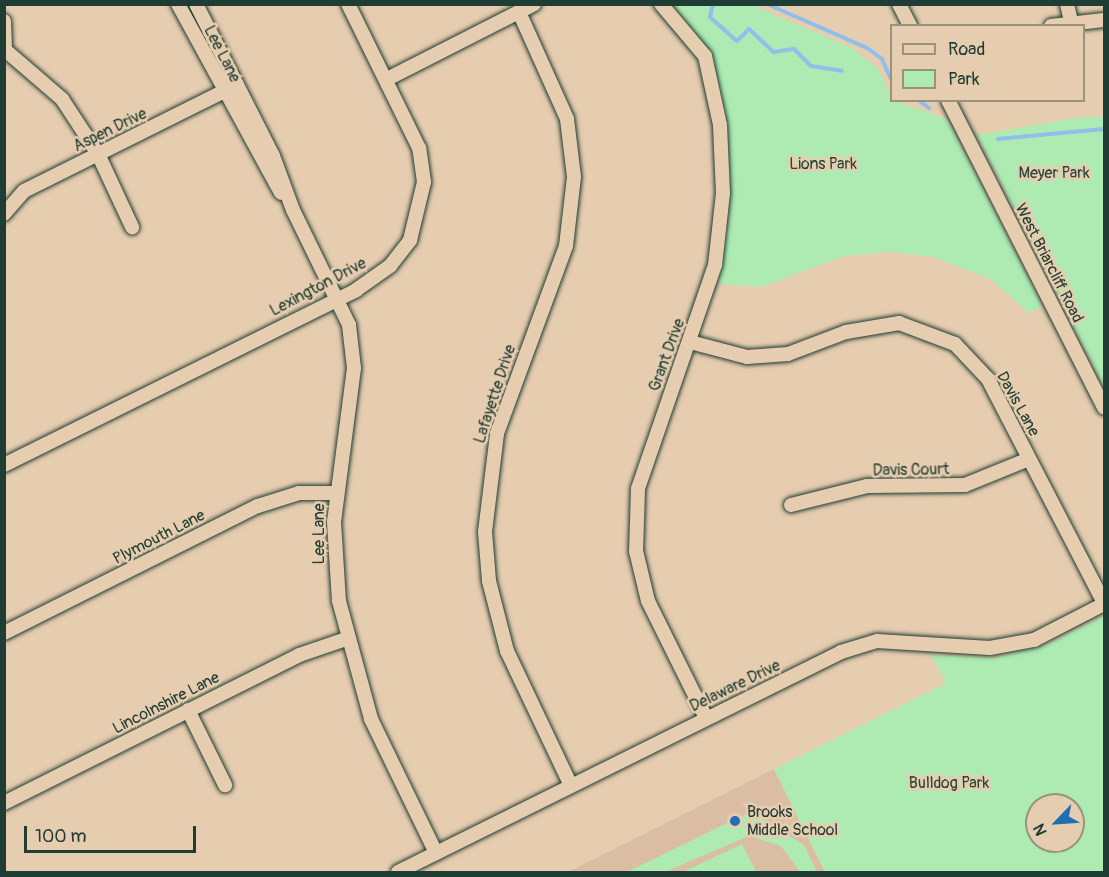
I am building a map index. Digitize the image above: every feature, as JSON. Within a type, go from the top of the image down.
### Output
[{"type":"street","name":"Lee Lane","points":[[178,4],[223,92],[292,210],[338,298],[354,358],[335,493],[336,577],[346,639],[379,737],[436,853]]},
{"type":"street","name":"Lee Lane","points":[[196,4],[273,156],[292,210]]},
{"type":"street","name":"Lexington Drive","points":[[4,465],[338,298],[390,266],[420,214],[419,148],[387,79],[348,4]]},
{"type":"street","points":[[387,79],[534,4]]},
{"type":"street","name":"Grant Drive","points":[[661,4],[705,56],[720,125],[723,193],[715,265],[642,474],[635,534],[648,601],[706,718]]},
{"type":"street","points":[[899,4],[909,24]]},
{"type":"street","points":[[1067,4],[1071,21]]},
{"type":"street","name":"Lafayette Drive","points":[[519,12],[567,119],[574,177],[566,246],[497,434],[485,532],[489,581],[507,651],[571,786]]},
{"type":"street","points":[[1059,24],[1071,21],[1104,20]]},
{"type":"street","points":[[4,21],[5,49],[62,99],[98,154],[132,227]]},
{"type":"street","name":"Aspen Drive","points":[[4,214],[24,191],[237,85]]},
{"type":"street","name":"West Briarcliff Road","points":[[949,102],[1104,408]]},
{"type":"street","name":"Davis Lane","points":[[690,342],[747,357],[788,354],[846,332],[899,323],[962,351],[988,380],[1104,603]]},
{"type":"street","name":"Davis Court","points":[[791,505],[867,486],[965,485],[1029,459]]},
{"type":"street","name":"Plymouth Lane","points":[[4,633],[258,506],[299,493],[335,493]]},
{"type":"street","name":"Delaware Drive","points":[[398,873],[841,652],[878,641],[990,648],[1034,640],[1104,603]]},
{"type":"street","name":"Lincolnshire Lane","points":[[4,803],[299,655],[346,639]]},
{"type":"street","points":[[188,710],[225,785]]},
{"type":"shaded area","name":"Brooks Middle School","points":[[774,769],[825,872],[568,872]]},
{"type":"green space","name":"Lions Park","points":[[674,5],[752,5],[850,47],[878,68],[890,95],[890,102],[898,102],[947,119],[1042,306],[1029,313],[992,280],[933,257],[891,252],[844,256],[761,287],[718,284],[729,221],[730,157],[722,95],[711,54]]},
{"type":"green space","name":"Meyer Park","points":[[1082,117],[1104,117],[1104,386],[977,135]]},
{"type":"green space","name":"Bulldog Park","points":[[1104,616],[1104,872],[825,872],[774,769],[946,683],[931,655],[996,658],[1046,645]]},
{"type":"green space","points":[[758,808],[764,821],[804,845],[817,872],[800,872],[781,846],[749,836],[665,872],[627,872]]},
{"type":"green space","points":[[742,844],[756,872],[683,872]]},
{"type":"waterway","points":[[713,4],[710,17],[737,41],[749,29],[774,52],[794,49],[811,66],[842,71]]},
{"type":"waterway","points":[[767,4],[867,48],[882,59],[890,77]]},
{"type":"waterway","points":[[921,102],[929,108]]},
{"type":"waterway","points":[[998,139],[1104,129]]},
{"type":"place","name":"Brooks Middle School","points":[[735,821]]}]
